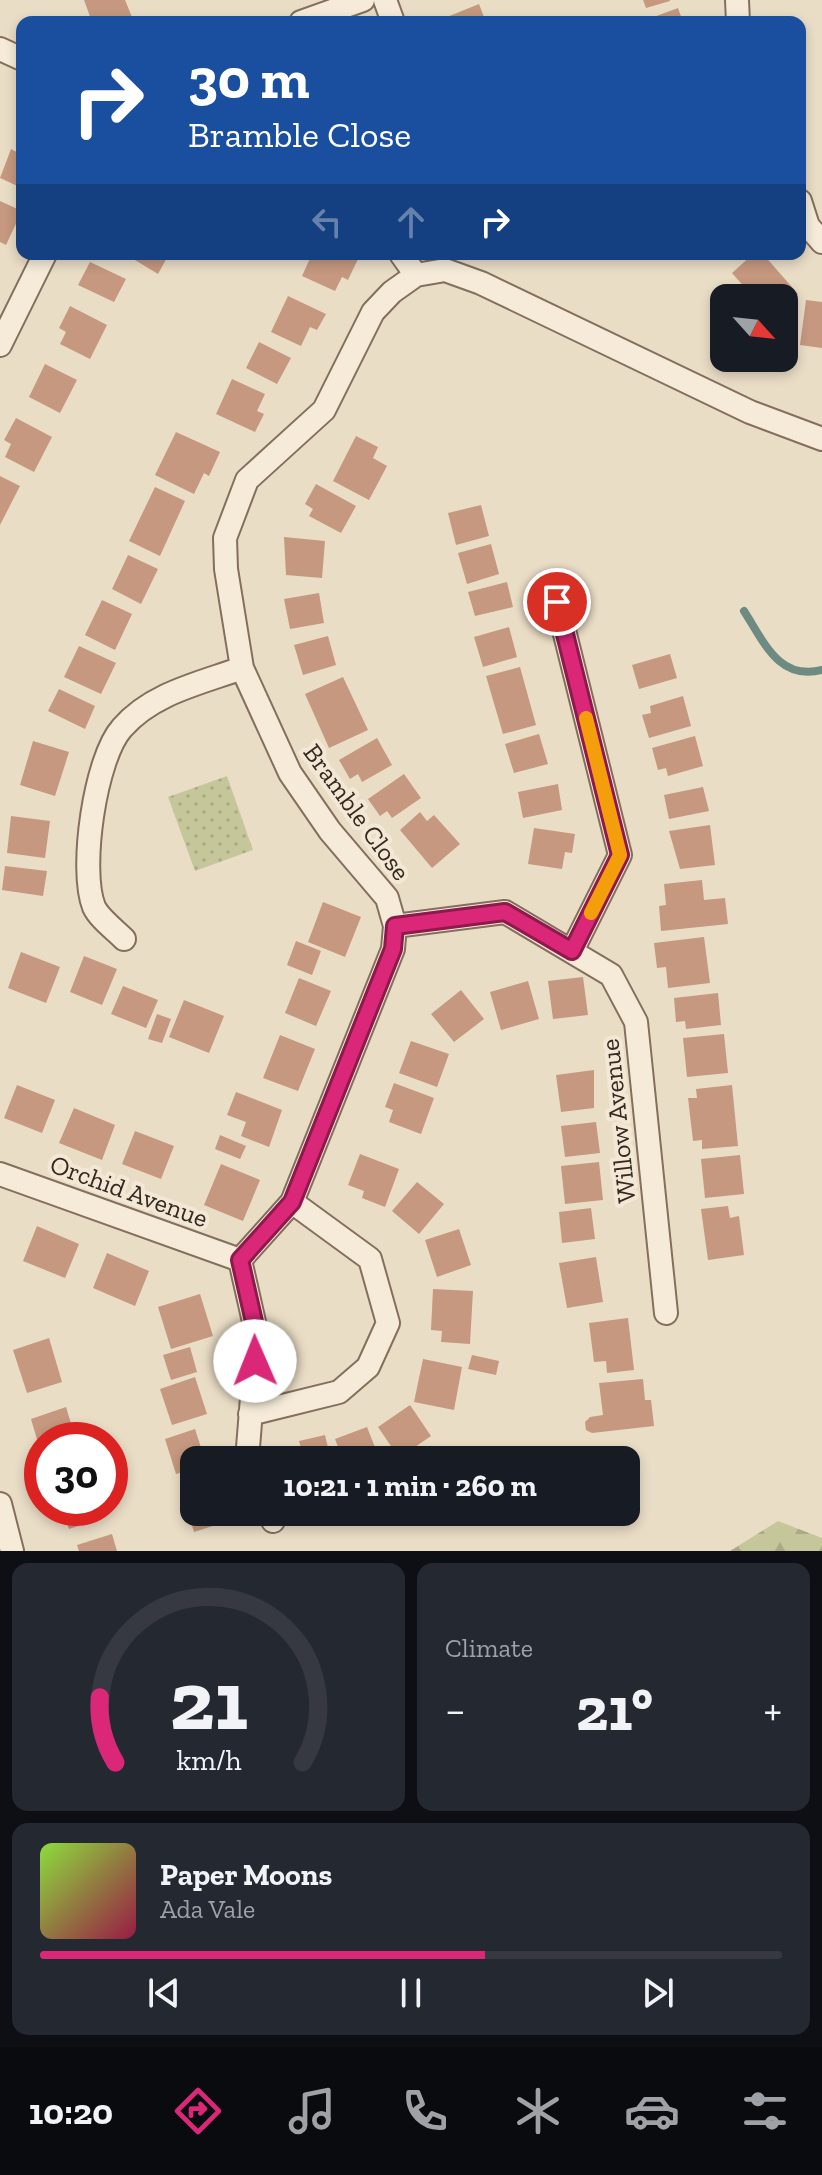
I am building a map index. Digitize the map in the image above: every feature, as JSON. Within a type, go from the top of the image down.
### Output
[{"type":"street","points":[[318,16],[363,0]]},
{"type":"street","points":[[806,220],[822,242]]},
{"type":"street","points":[[0,345],[42,260]]},
{"type":"street","points":[[405,260],[416,275],[445,270],[481,283],[750,412],[822,439]]},
{"type":"street","name":"Bramble Close","points":[[395,926],[387,898],[330,831],[290,773],[242,668],[226,569],[225,538],[233,508],[247,480],[324,410],[373,312],[416,275]]},
{"type":"street","points":[[557,602],[620,855],[572,951]]},
{"type":"street","points":[[124,939],[94,908],[89,865],[91,819],[102,768],[120,729],[156,699],[242,668]]},
{"type":"street","name":"Willow Avenue","points":[[395,926],[505,912],[611,975],[636,1022],[666,1313]]},
{"type":"street","points":[[248,1446],[257,1335],[240,1260],[292,1202],[393,949],[395,926]]},
{"type":"street","name":"Orchid Avenue","points":[[1,1177],[240,1260]]},
{"type":"street","points":[[250,1414],[339,1392],[368,1367],[388,1323],[370,1259],[292,1202]]},
{"type":"street","points":[[0,1504],[12,1551]]},
{"type":"green space","points":[[227,776],[253,850],[195,871],[168,797]]},
{"type":"green space","points":[[778,1521],[822,1538],[822,1551],[730,1551]]},
{"type":"building","points":[[84,0],[125,0],[132,16],[90,16]]},
{"type":"building","points":[[643,0],[670,0],[670,1],[646,8]]},
{"type":"building","points":[[479,4],[484,16],[449,16]]},
{"type":"building","points":[[678,8],[681,16],[656,16]]},
{"type":"building","points":[[11,149],[16,152],[16,185],[0,178]]},
{"type":"building","points":[[0,201],[16,208],[16,224],[6,245],[0,242]]},
{"type":"building","points":[[135,260],[166,260],[158,274]]},
{"type":"building","points":[[309,260],[358,260],[348,280],[342,277],[335,291],[302,276]]},
{"type":"building","points":[[746,260],[768,260],[789,284],[742,284],[732,273]]},
{"type":"building","points":[[90,262],[126,279],[114,302],[78,285]]},
{"type":"building","points":[[288,296],[326,314],[317,330],[310,327],[301,346],[271,332]]},
{"type":"building","points":[[806,300],[822,302],[822,348],[800,345]]},
{"type":"building","points":[[70,306],[107,325],[90,359],[60,344],[66,332],[59,328]]},
{"type":"building","points":[[259,342],[291,358],[277,384],[246,368]]},
{"type":"building","points":[[45,364],[77,380],[60,413],[29,397]]},
{"type":"building","points":[[232,379],[265,394],[257,411],[264,414],[255,432],[216,414]]},
{"type":"building","points":[[16,418],[52,437],[34,472],[5,457],[11,444],[4,440]]},
{"type":"building","points":[[176,432],[220,452],[209,476],[204,473],[194,494],[155,475]]},
{"type":"building","points":[[356,436],[378,447],[373,458],[387,466],[369,500],[333,481]]},
{"type":"building","points":[[0,476],[20,486],[0,525]]},
{"type":"building","points":[[316,484],[356,506],[341,533],[309,516],[313,509],[305,504]]},
{"type":"building","points":[[155,487],[185,501],[160,556],[129,541]]},
{"type":"building","points":[[481,505],[489,536],[456,545],[448,513]]},
{"type":"building","points":[[284,537],[325,541],[322,578],[286,575]]},
{"type":"building","points":[[491,544],[499,574],[467,584],[458,553]]},
{"type":"building","points":[[128,555],[158,569],[141,604],[112,589]]},
{"type":"building","points":[[507,582],[513,607],[475,616],[468,592]]},
{"type":"building","points":[[319,593],[324,623],[290,629],[284,599]]},
{"type":"building","points":[[102,600],[132,614],[115,650],[85,635]]},
{"type":"building","points":[[509,627],[517,657],[483,667],[474,637]]},
{"type":"building","points":[[328,636],[336,665],[303,675],[294,645]]},
{"type":"building","points":[[79,646],[116,663],[101,694],[64,677]]},
{"type":"building","points":[[670,654],[677,678],[639,689],[632,665]]},
{"type":"building","points":[[520,667],[536,725],[503,734],[486,676]]},
{"type":"building","points":[[343,677],[368,730],[329,748],[305,694]]},
{"type":"building","points":[[59,689],[95,706],[85,729],[48,711]]},
{"type":"building","points":[[683,696],[691,726],[649,738],[642,715],[651,713],[650,706]]},
{"type":"building","points":[[539,734],[548,764],[514,773],[505,744]]},
{"type":"building","points":[[695,736],[703,766],[668,776],[666,768],[658,770],[652,748]]},
{"type":"building","points":[[377,738],[392,765],[362,782],[358,774],[350,779],[339,760]]},
{"type":"building","points":[[33,741],[69,752],[55,796],[20,785]]},
{"type":"building","points":[[404,774],[421,798],[392,818],[387,811],[380,816],[368,799]]},
{"type":"building","points":[[558,784],[562,810],[523,818],[518,792]]},
{"type":"building","points":[[703,787],[709,811],[669,819],[664,795]]},
{"type":"building","points":[[420,812],[427,821],[434,815],[460,844],[432,868],[400,830]]},
{"type":"building","points":[[11,816],[50,821],[45,858],[7,853]]},
{"type":"building","points":[[710,825],[715,865],[680,869],[669,831]]},
{"type":"building","points":[[534,828],[575,834],[572,853],[565,852],[562,869],[528,864]]},
{"type":"building","points":[[5,866],[47,871],[43,896],[2,890]]},
{"type":"building","points":[[702,880],[704,900],[725,898],[728,924],[661,931],[659,906],[666,905],[664,884]]},
{"type":"building","points":[[323,902],[361,917],[345,957],[308,942]]},
{"type":"building","points":[[704,937],[710,983],[668,988],[666,967],[657,968],[654,943]]},
{"type":"building","points":[[296,941],[321,951],[312,975],[287,965]]},
{"type":"building","points":[[21,952],[60,967],[46,1003],[8,988]]},
{"type":"building","points":[[84,956],[117,969],[102,1005],[70,992]]},
{"type":"building","points":[[583,977],[588,1015],[553,1019],[548,981]]},
{"type":"building","points":[[299,978],[331,991],[316,1026],[285,1013]]},
{"type":"building","points":[[528,981],[539,1019],[501,1030],[490,992]]},
{"type":"building","points":[[123,986],[158,1000],[146,1028],[111,1014]]},
{"type":"building","points":[[461,990],[484,1019],[454,1042],[431,1014]]},
{"type":"building","points":[[718,993],[721,1025],[686,1029],[685,1021],[676,1022],[674,998]]},
{"type":"building","points":[[184,1000],[224,1016],[209,1053],[169,1037]]},
{"type":"building","points":[[157,1014],[171,1019],[162,1043],[148,1039]]},
{"type":"building","points":[[724,1034],[728,1073],[687,1077],[683,1038]]},
{"type":"building","points":[[280,1035],[315,1049],[298,1091],[263,1078]]},
{"type":"building","points":[[411,1041],[449,1054],[437,1087],[399,1073]]},
{"type":"building","points":[[594,1070],[594,1108],[561,1112],[556,1075]]},
{"type":"building","points":[[394,1083],[434,1098],[421,1134],[389,1122],[393,1110],[385,1107]]},
{"type":"building","points":[[17,1085],[55,1100],[42,1133],[4,1118]]},
{"type":"building","points":[[732,1085],[738,1146],[702,1149],[702,1140],[693,1141],[688,1098],[697,1098],[696,1089]]},
{"type":"building","points":[[236,1092],[282,1110],[269,1147],[241,1136],[246,1122],[227,1115]]},
{"type":"building","points":[[74,1108],[115,1125],[102,1160],[59,1143]]},
{"type":"building","points":[[596,1122],[600,1153],[565,1157],[561,1126]]},
{"type":"building","points":[[135,1131],[174,1146],[161,1179],[122,1164]]},
{"type":"building","points":[[220,1135],[246,1146],[240,1159],[215,1149]]},
{"type":"building","points":[[360,1154],[399,1169],[385,1207],[362,1198],[364,1191],[348,1185]]},
{"type":"building","points":[[740,1155],[744,1194],[705,1198],[701,1159]]},
{"type":"building","points":[[599,1162],[603,1200],[565,1204],[561,1166]]},
{"type":"building","points":[[221,1164],[260,1180],[243,1221],[204,1205]]},
{"type":"building","points":[[417,1182],[444,1204],[419,1234],[392,1211]]},
{"type":"building","points":[[728,1206],[730,1218],[739,1216],[744,1255],[708,1260],[701,1209]]},
{"type":"building","points":[[591,1208],[595,1239],[562,1243],[559,1212]]},
{"type":"building","points":[[37,1226],[79,1244],[65,1278],[23,1261]]},
{"type":"building","points":[[459,1229],[471,1265],[437,1277],[425,1240]]},
{"type":"building","points":[[107,1253],[149,1271],[135,1306],[93,1288]]},
{"type":"building","points":[[596,1257],[603,1302],[567,1308],[559,1263]]},
{"type":"building","points":[[433,1289],[473,1291],[470,1344],[441,1342],[442,1331],[431,1330]]},
{"type":"building","points":[[200,1294],[213,1336],[171,1349],[158,1307]]},
{"type":"building","points":[[628,1318],[634,1370],[607,1373],[606,1361],[594,1362],[589,1323]]},
{"type":"building","points":[[49,1338],[62,1382],[27,1393],[13,1350]]},
{"type":"building","points":[[190,1347],[197,1372],[171,1380],[163,1355]]},
{"type":"building","points":[[472,1355],[499,1361],[496,1375],[468,1369]]},
{"type":"building","points":[[423,1359],[462,1367],[454,1410],[414,1402]]},
{"type":"building","points":[[195,1377],[207,1414],[172,1425],[160,1389]]},
{"type":"building","points":[[643,1379],[645,1400],[651,1400],[654,1426],[592,1433],[586,1430],[585,1422],[590,1417],[603,1415],[599,1383]]},
{"type":"building","points":[[410,1405],[431,1436],[416,1446],[391,1446],[378,1427]]},
{"type":"building","points":[[66,1407],[71,1422],[32,1422],[31,1419]]},
{"type":"building","points":[[367,1427],[374,1446],[338,1446],[335,1439]]},
{"type":"building","points":[[195,1429],[200,1446],[180,1446],[180,1473],[176,1474],[165,1439]]},
{"type":"building","points":[[325,1435],[328,1446],[300,1446],[299,1441]]},
{"type":"building","points":[[192,1526],[212,1526],[194,1532]]},
{"type":"building","points":[[112,1534],[117,1551],[79,1551],[77,1545]]},
{"type":"waterway","points":[[744,611],[766,646],[784,664],[794,670],[822,670]]},
{"type":"slow traffic","points":[[586,718],[620,855],[591,913]]},
{"type":"route","points":[[255,1361],[257,1335],[240,1260],[292,1202],[393,949],[395,926],[505,912],[572,951],[620,855],[557,602]]}]
